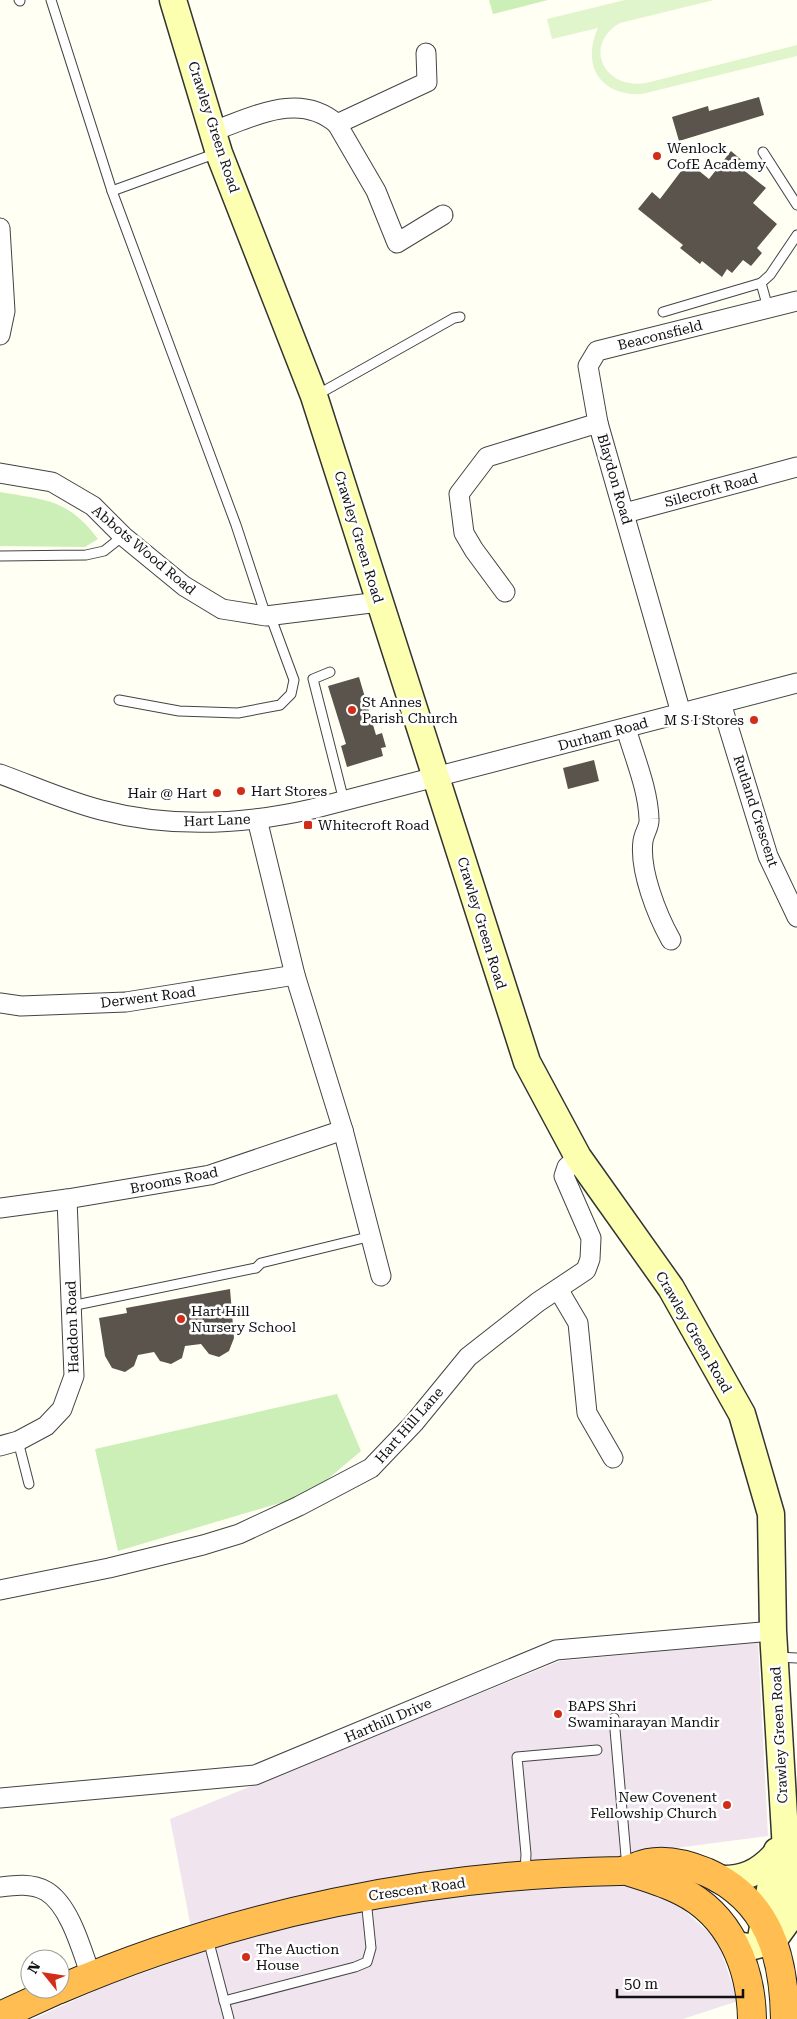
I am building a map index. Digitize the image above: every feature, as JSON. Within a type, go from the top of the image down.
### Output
[{"type":"highway","name":"Crescent Road","points":[[70,1985],[207,1934],[282,1913],[366,1896],[525,1876],[627,1870],[647,1863],[659,1862],[693,1868],[718,1879]]},
{"type":"highway","points":[[627,1870],[665,1884],[692,1897],[714,1915],[758,1938]]},
{"type":"highway","points":[[718,1879],[747,1900],[758,1938],[752,2011]]},
{"type":"highway","name":"Crawley Green Road","points":[[758,1938],[783,1978],[785,2017]]},
{"type":"highway","name":"Crescent Road","points":[[0,2016],[38,1999]]},
{"type":"street","name":"Crawley Green Road","points":[[173,0],[216,142],[314,396],[527,1062],[578,1157],[671,1288],[742,1414],[771,1514],[773,1631],[786,1658],[784,1824],[789,1901],[786,1923],[758,1938]]},
{"type":"street","points":[[337,124],[427,82],[426,53]]},
{"type":"street","points":[[216,142],[281,108],[301,106],[327,115],[337,124],[376,191],[397,243],[443,215]]},
{"type":"street","points":[[0,231],[5,311],[0,336]]},
{"type":"street","name":"Beaconsfield","points":[[598,423],[588,366],[596,351],[797,300]]},
{"type":"street","name":"Blaydon Road","points":[[505,592],[464,533],[459,494],[487,457],[598,423],[681,713]]},
{"type":"street","name":"Silecroft Road","points":[[625,513],[797,467]]},
{"type":"street","name":"Abbots Wood Road","points":[[0,473],[52,482],[93,506],[123,536],[184,586],[222,609],[268,616],[379,602]]},
{"type":"street","name":"Durham Road","points":[[437,776],[797,683]]},
{"type":"street","name":"Rutland Crescent","points":[[721,703],[768,856],[796,915]]},
{"type":"street","points":[[626,728],[650,821],[643,841],[648,886],[664,928],[671,940]]},
{"type":"street","name":"Hart Lane","points":[[0,774],[75,802],[124,816],[191,822],[280,816],[437,776]]},
{"type":"street","points":[[257,819],[296,975],[344,1130],[381,1276]]},
{"type":"street","name":"Derwent Road","points":[[0,1003],[21,1006],[126,1002],[296,975]]},
{"type":"street","name":"Brooms Road","points":[[0,1208],[67,1199],[210,1175],[344,1130]]},
{"type":"street","name":"Hart Hill Lane","points":[[0,1590],[109,1568],[230,1537],[358,1477],[384,1456],[468,1357],[484,1343],[586,1270],[590,1258],[591,1238],[564,1176],[567,1167],[578,1157]]},
{"type":"street","name":"Haddon Road","points":[[9,1444],[46,1426],[62,1409],[74,1376],[67,1199]]},
{"type":"street","points":[[558,1289],[578,1323],[587,1413],[613,1458]]},
{"type":"street","name":"Harthill Drive","points":[[0,1798],[256,1775],[556,1650],[773,1631]]},
{"type":"street","name":"Crawley Green Road","points":[[758,1938],[784,1824]]},
{"type":"street","name":"Crescent Road","points":[[718,1879],[732,1879],[752,1874],[760,1870],[776,1854]]},
{"type":"street","points":[[0,1887],[24,1885],[46,1891],[61,1906],[77,1935],[91,1976]]},
{"type":"lane","points":[[51,0],[112,190],[268,616],[294,680],[291,694],[280,705],[238,712],[179,711],[119,700]]},
{"type":"lane","points":[[112,190],[216,142]]},
{"type":"lane","points":[[763,152],[797,206]]},
{"type":"lane","points":[[663,312],[761,283],[770,275],[797,234]]},
{"type":"lane","points":[[761,283],[768,308]]},
{"type":"lane","points":[[314,396],[454,318],[460,317]]},
{"type":"lane","points":[[0,556],[86,555],[104,552],[123,536]]},
{"type":"lane","points":[[330,672],[313,679],[344,801]]},
{"type":"lane","points":[[71,1306],[256,1268],[261,1263],[372,1236]]},
{"type":"lane","points":[[9,1444],[29,1484]]},
{"type":"lane","points":[[614,1718],[627,1870]]},
{"type":"lane","points":[[525,1876],[526,1854],[517,1756],[597,1750]]},
{"type":"lane","points":[[224,2001],[355,1967],[367,1962],[371,1948],[366,1896]]},
{"type":"lane","points":[[207,1934],[229,2019]]},
{"type":"shaded area","points":[[758,1642],[768,1836],[638,1853],[637,1889],[675,1902],[717,1940],[738,2001],[683,2019],[33,2019],[101,1988],[196,1954],[170,1819],[560,1661]]},
{"type":"green space","points":[[489,0],[548,0],[493,14]]},
{"type":"green space","points":[[625,0],[714,0],[620,23],[608,32],[602,43],[600,53],[603,64],[609,73],[619,80],[631,83],[646,83],[797,45],[797,56],[642,94],[615,90],[605,84],[593,66],[593,42],[598,28],[552,39],[547,19]]},
{"type":"green space","points":[[0,492],[55,503],[76,516],[98,539],[85,547],[0,546]]},
{"type":"green space","points":[[337,1394],[361,1451],[310,1494],[118,1551],[95,1449]]},
{"type":"building","points":[[759,97],[764,115],[679,141],[672,117],[708,106],[709,111]]},
{"type":"building","points":[[731,151],[745,163],[741,168],[766,188],[753,203],[777,224],[757,248],[762,253],[751,266],[743,260],[732,273],[727,269],[722,277],[702,261],[700,264],[680,248],[683,245],[638,209],[652,192],[660,199],[688,162],[709,179]]},
{"type":"building","name":"St Annes Parish Church","points":[[359,677],[376,735],[382,733],[386,747],[381,748],[383,756],[347,767],[341,746],[346,744],[328,686]]},
{"type":"building","points":[[594,760],[599,781],[568,789],[563,768]]},
{"type":"building","points":[[230,1289],[234,1338],[229,1351],[219,1357],[209,1354],[201,1344],[185,1346],[182,1358],[171,1364],[160,1361],[154,1352],[138,1355],[134,1366],[125,1372],[112,1368],[105,1356],[99,1318],[127,1313],[126,1308]]},
{"type":"place","name":"Wenlock CofE Academy","points":[[657,156]]},
{"type":"place","name":"St Annes Parish Church","points":[[352,710]]},
{"type":"place","name":"M S I Stores","points":[[754,720]]},
{"type":"place","name":"Hart Stores","points":[[241,791]]},
{"type":"place","name":"Hair @ Hart","points":[[217,793]]},
{"type":"place","name":"Whitecroft Road","points":[[308,825]]},
{"type":"place","name":"Hart Hill Nursery School","points":[[181,1319]]},
{"type":"place","name":"BAPS Shri Swaminarayan Mandir","points":[[558,1714]]},
{"type":"place","name":"New Covenent Fellowship Church","points":[[727,1805]]},
{"type":"place","name":"The Auction House","points":[[246,1957]]}]
